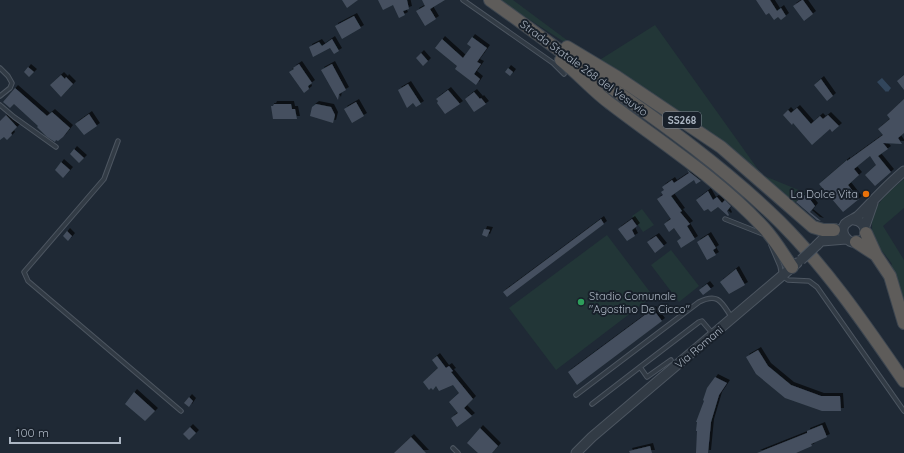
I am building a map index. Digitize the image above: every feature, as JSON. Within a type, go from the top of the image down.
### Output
[{"type":"highway","name":"Strada Statale 268 del Vesuvio","points":[[490,0],[665,125],[716,164],[748,191],[781,223],[820,267],[862,321],[904,382]]},
{"type":"highway","name":"SS268","points":[[523,24],[557,40],[618,76],[721,147],[812,226],[823,230],[839,228]]},
{"type":"highway","name":"SS268","points":[[523,24],[549,51],[580,76],[601,96],[692,165],[740,205],[769,233],[796,263]]},
{"type":"highway","points":[[865,230],[876,255],[890,276],[904,323]]},
{"type":"highway","points":[[851,241],[876,255]]},
{"type":"street","points":[[854,220],[904,171]]},
{"type":"street","points":[[820,243],[862,239],[873,202]]},
{"type":"street","points":[[851,241],[839,228],[850,220],[854,220],[860,221],[865,230]]},
{"type":"street","name":"Via Romani","points":[[576,453],[592,437],[714,335],[824,238],[839,228]]},
{"type":"lane","points":[[464,0],[553,63],[564,74]]},
{"type":"lane","points":[[0,68],[8,76],[12,83],[10,88],[0,96]]},
{"type":"lane","points":[[0,105],[56,147]]},
{"type":"lane","points":[[118,141],[104,179],[24,272],[28,281],[116,354],[181,411]]},
{"type":"lane","points":[[725,219],[765,235],[775,253],[782,276],[788,280],[809,281],[817,287],[904,411]]},
{"type":"lane","points":[[576,396],[699,302],[707,298],[714,297],[722,301],[732,319]]},
{"type":"lane","points":[[592,404],[699,322],[702,321],[705,323],[714,335]]},
{"type":"lane","points":[[640,367],[648,377],[671,360]]},
{"type":"lane","points":[[453,448],[458,453]]},
{"type":"green space","points":[[499,0],[513,0],[591,58],[589,58]]},
{"type":"green space","points":[[655,25],[762,175],[806,193],[793,204],[598,61]]},
{"type":"green space","points":[[904,179],[904,208],[883,226],[904,260],[904,304],[896,276],[891,265],[892,264],[875,241],[872,226],[875,211],[882,199]]},
{"type":"green space","points":[[642,209],[654,225],[643,232],[632,216]]},
{"type":"green space","name":"Stadio Comunale \"Agostino De Cicco\"","points":[[607,235],[653,296],[556,370],[509,308]]},
{"type":"green space","points":[[671,250],[699,286],[679,302],[651,265]]},
{"type":"water","points":[[882,78],[891,88],[888,92],[886,92],[877,82]]},
{"type":"building","points":[[342,0],[358,0],[347,8]]},
{"type":"building","points":[[378,0],[407,0],[409,9],[403,11],[405,15],[399,18],[393,5],[383,10]]},
{"type":"building","points":[[422,0],[445,0],[430,9],[436,19],[425,26],[416,11],[425,6]]},
{"type":"building","points":[[756,0],[770,0],[777,11],[781,8],[786,16],[781,20],[778,17],[774,20],[769,13],[766,15]]},
{"type":"building","points":[[802,0],[813,14],[804,21],[793,6]]},
{"type":"building","points":[[354,16],[361,28],[342,39],[335,26]]},
{"type":"building","points":[[472,37],[487,48],[477,62],[481,64],[474,74],[480,79],[476,85],[455,69],[457,66],[435,48],[442,39],[463,58],[471,47],[467,44]]},
{"type":"building","points":[[332,39],[339,51],[334,54],[330,48],[313,57],[309,47],[319,42],[322,46]]},
{"type":"building","points":[[421,53],[428,61],[423,66],[416,58]]},
{"type":"building","points":[[299,64],[312,83],[308,86],[309,89],[304,93],[289,72]]},
{"type":"building","points":[[332,64],[346,90],[339,94],[338,100],[321,70]]},
{"type":"building","points":[[28,67],[34,72],[29,77],[24,72]]},
{"type":"building","points":[[508,68],[513,72],[510,76],[505,72]]},
{"type":"building","points":[[61,75],[65,79],[66,77],[73,84],[61,97],[50,85]]},
{"type":"building","points":[[904,75],[904,90],[897,81]]},
{"type":"building","points":[[821,79],[833,96],[827,101],[814,85]]},
{"type":"building","points":[[408,84],[421,104],[416,107],[413,103],[407,108],[398,90]]},
{"type":"building","points":[[15,88],[47,116],[52,112],[70,128],[63,137],[55,142],[47,137],[37,127],[38,126],[14,104],[10,108],[3,102]]},
{"type":"building","points":[[448,90],[460,104],[445,114],[437,103],[438,101],[436,99]]},
{"type":"building","points":[[474,92],[486,104],[474,112],[465,99]]},
{"type":"building","points":[[904,99],[904,133],[898,138],[902,144],[883,143],[888,149],[878,156],[891,172],[875,186],[865,175],[876,165],[870,156],[854,169],[859,175],[848,185],[859,199],[843,212],[819,184],[847,160],[883,135],[878,129],[890,119],[887,115]]},
{"type":"building","points":[[356,102],[364,116],[352,123],[344,109]]},
{"type":"building","points":[[274,104],[291,104],[292,109],[295,109],[297,119],[273,119],[271,106]]},
{"type":"building","points":[[316,104],[331,107],[335,115],[333,123],[310,116],[312,107]]},
{"type":"building","points":[[797,108],[811,124],[820,116],[823,119],[828,115],[839,126],[832,132],[830,129],[812,145],[793,123],[792,125],[783,115],[788,110],[791,113]]},
{"type":"building","points":[[89,114],[97,126],[84,135],[75,124]]},
{"type":"building","points":[[6,115],[17,127],[7,140],[4,137],[0,140],[0,121]]},
{"type":"building","points":[[74,149],[84,158],[79,163],[70,154]]},
{"type":"building","points":[[61,162],[70,170],[63,178],[55,170]]},
{"type":"building","points":[[687,170],[701,181],[696,184],[694,180],[671,196],[682,211],[680,212],[690,224],[687,226],[695,239],[681,248],[677,241],[681,238],[674,228],[669,232],[664,224],[671,219],[657,199],[663,195],[661,192],[664,190],[662,187],[672,180],[674,183],[689,173]]},
{"type":"building","points":[[708,191],[713,200],[717,197],[722,203],[725,200],[731,206],[727,211],[728,216],[718,207],[711,212],[708,209],[704,211],[696,200]]},
{"type":"building","points":[[806,194],[815,206],[810,212],[821,221],[817,220],[796,202]]},
{"type":"building","points":[[601,219],[604,224],[507,297],[503,292]]},
{"type":"building","points":[[632,219],[637,226],[632,230],[635,236],[627,241],[618,229]]},
{"type":"building","points":[[484,229],[490,230],[487,237],[482,235]]},
{"type":"building","points":[[67,231],[72,236],[68,241],[63,236]]},
{"type":"building","points":[[708,235],[716,248],[713,250],[716,255],[707,260],[697,242]]},
{"type":"building","points":[[656,236],[664,246],[655,253],[647,242]]},
{"type":"building","points":[[736,269],[745,285],[729,294],[720,282]]},
{"type":"building","points":[[707,284],[711,289],[703,295],[699,290]]},
{"type":"building","points":[[653,309],[662,321],[577,385],[568,372]]},
{"type":"building","points":[[758,350],[768,366],[791,385],[821,396],[840,396],[841,411],[822,411],[785,398],[756,374],[746,357]]},
{"type":"building","points":[[437,356],[446,368],[449,366],[453,371],[451,372],[473,399],[464,408],[472,416],[457,427],[451,418],[458,413],[449,402],[459,393],[453,385],[439,391],[436,386],[433,390],[431,388],[429,390],[423,382],[438,368],[432,360]]},
{"type":"building","points":[[715,377],[727,383],[719,395],[711,422],[708,453],[696,453],[696,422],[707,388]]},
{"type":"building","points":[[134,392],[155,411],[145,421],[125,404]]},
{"type":"building","points":[[189,397],[193,401],[189,407],[184,403]]},
{"type":"building","points":[[822,425],[827,437],[796,453],[757,453],[807,433],[807,431]]},
{"type":"building","points":[[190,427],[196,433],[189,440],[183,434]]},
{"type":"building","points":[[480,428],[498,446],[492,453],[478,453],[467,443]]},
{"type":"building","points":[[411,437],[426,453],[394,453]]},
{"type":"building","points":[[650,446],[652,453],[630,453],[629,451]]},
{"type":"place","name":"La Dolce Vita","points":[[866,194]]},
{"type":"place","name":"Stadio Comunale \"Agostino De Cicco\"","points":[[581,302]]}]
